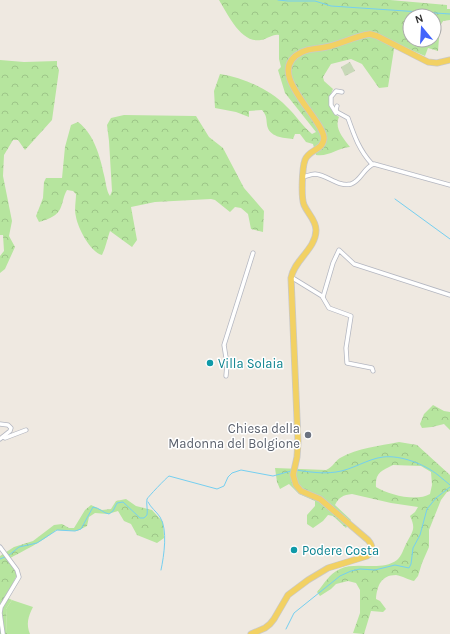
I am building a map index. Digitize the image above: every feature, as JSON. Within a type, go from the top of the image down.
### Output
[{"type":"main road","points":[[251,634],[270,624],[285,598],[299,585],[325,569],[366,557],[372,550],[372,545],[368,540],[322,500],[299,489],[294,480],[297,458],[297,422],[291,277],[295,266],[313,241],[316,232],[315,224],[303,203],[303,177],[306,157],[309,153],[321,146],[324,142],[324,137],[320,127],[290,82],[290,65],[298,54],[305,51],[327,47],[371,34],[428,62],[437,63],[450,60]]},
{"type":"street","points":[[342,92],[338,91],[334,93],[330,101],[334,111],[343,115]]},
{"type":"street","points":[[337,106],[336,110],[348,118],[362,153],[372,164]]},
{"type":"street","points":[[303,177],[318,174],[336,182],[350,184],[356,181],[372,164],[378,164],[450,185]]},
{"type":"street","points":[[323,297],[334,263],[340,250],[354,264],[450,296]]},
{"type":"street","points":[[226,376],[227,364],[224,345],[253,253]]},
{"type":"street","points":[[291,277],[323,297],[329,308],[351,316],[346,348],[347,363],[372,368],[373,371]]},
{"type":"street","points":[[0,424],[8,425],[11,428],[10,431],[1,438]]},
{"type":"street","points":[[1,438],[5,438],[26,430]]},
{"type":"street","points":[[1,549],[17,570],[19,577],[1,607],[0,613],[3,634]]},
{"type":"green space","points":[[219,0],[390,0],[447,5],[447,9],[450,9],[450,20],[443,21],[442,23],[442,8],[402,8],[402,46],[395,43],[388,87],[379,88],[362,64],[351,59],[331,64],[323,77],[324,81],[333,89],[330,97],[331,108],[332,111],[339,117],[338,129],[350,147],[325,155],[316,155],[313,144],[306,142],[300,134],[295,134],[293,139],[277,136],[270,132],[267,125],[266,116],[262,110],[249,111],[249,117],[236,112],[215,108],[214,91],[220,74],[238,78],[256,85],[272,94],[290,109],[305,128],[312,134],[316,132],[285,93],[278,70],[281,67],[279,59],[279,35],[274,35],[261,40],[254,40],[241,33]]},
{"type":"green space","points":[[407,48],[428,48],[425,56]]},
{"type":"green space","points":[[428,48],[438,48],[438,51]]},
{"type":"green space","points":[[0,60],[24,62],[57,61],[59,70],[52,120],[25,150],[18,140],[13,140],[4,155],[3,176],[12,221],[9,236],[15,247],[5,269],[0,273],[0,256],[4,251],[3,235],[0,235]]},
{"type":"green space","points":[[350,62],[355,71],[345,76],[341,67]]},
{"type":"green space","points":[[124,115],[196,116],[209,137],[223,148],[244,188],[264,211],[263,232],[251,229],[248,214],[241,208],[235,207],[230,212],[215,200],[155,202],[131,207],[137,240],[132,247],[110,231],[102,255],[89,245],[82,233],[75,214],[76,194],[73,191],[67,190],[57,213],[50,218],[39,222],[36,216],[43,198],[44,182],[46,178],[62,178],[65,147],[71,125],[78,122],[84,127],[96,146],[110,196],[112,191],[107,125],[111,118]]},
{"type":"green space","points":[[433,405],[444,411],[450,412],[450,430],[444,424],[422,428],[420,424],[424,414]]},
{"type":"green space","points":[[399,442],[417,445],[450,475],[450,491],[447,492],[441,500],[429,530],[429,547],[418,576],[414,581],[396,575],[391,575],[383,579],[377,590],[376,599],[380,601],[386,609],[383,612],[371,611],[364,634],[353,633],[360,613],[360,590],[356,583],[348,581],[336,584],[320,596],[317,592],[336,571],[340,569],[354,566],[391,564],[397,560],[413,530],[413,524],[410,516],[418,507],[349,494],[340,498],[335,505],[351,520],[346,528],[333,516],[328,515],[323,521],[313,528],[307,524],[307,515],[315,506],[315,501],[299,494],[289,484],[280,489],[277,482],[275,468],[326,470],[338,459],[347,455],[376,446]],"holes":[[[393,465],[421,466],[431,472],[432,485],[430,494],[418,497],[395,495],[376,487],[378,475]]]},
{"type":"green space","points":[[126,499],[136,506],[152,510],[163,522],[164,538],[157,543],[137,535],[131,524],[124,521],[118,511],[108,514],[95,513],[89,517],[87,526],[77,531],[56,530],[38,543],[7,560],[16,569],[16,577],[6,597],[12,600],[6,609],[7,634],[0,634],[0,556],[14,547],[33,541],[54,525],[62,524],[69,528],[74,528],[85,510],[91,505],[102,510],[111,509],[116,501]]},
{"type":"green space","points":[[12,600],[33,607],[28,620],[30,634],[7,634],[6,609]]},
{"type":"waterway","points":[[278,0],[315,1],[331,6],[450,14]]},
{"type":"waterway","points":[[395,199],[450,239]]},
{"type":"waterway","points":[[296,470],[331,473],[342,471],[377,458],[397,457],[426,467],[450,485]]},
{"type":"waterway","points":[[8,556],[19,547],[37,543],[57,530],[75,531],[81,529],[93,507],[109,514],[113,511],[117,503],[123,502],[140,518],[144,518],[147,515],[147,499],[169,476],[217,489],[224,486],[228,477],[232,473],[241,470],[273,476],[291,471]]},
{"type":"waterway","points":[[286,629],[294,613],[340,576],[360,569],[375,570],[395,565],[409,568],[413,548],[420,535],[427,509],[436,498],[450,487]]},
{"type":"waterway","points":[[148,502],[160,517],[164,528],[164,550],[161,570]]},
{"type":"waterway","points":[[0,559],[5,557]]},
{"type":"place","name":"Villa Solaia","points":[[210,363]]},
{"type":"place","name":"Chiesa della Madonna del Bolgione","points":[[308,435]]},
{"type":"place","name":"Podere Costa","points":[[294,550]]}]
